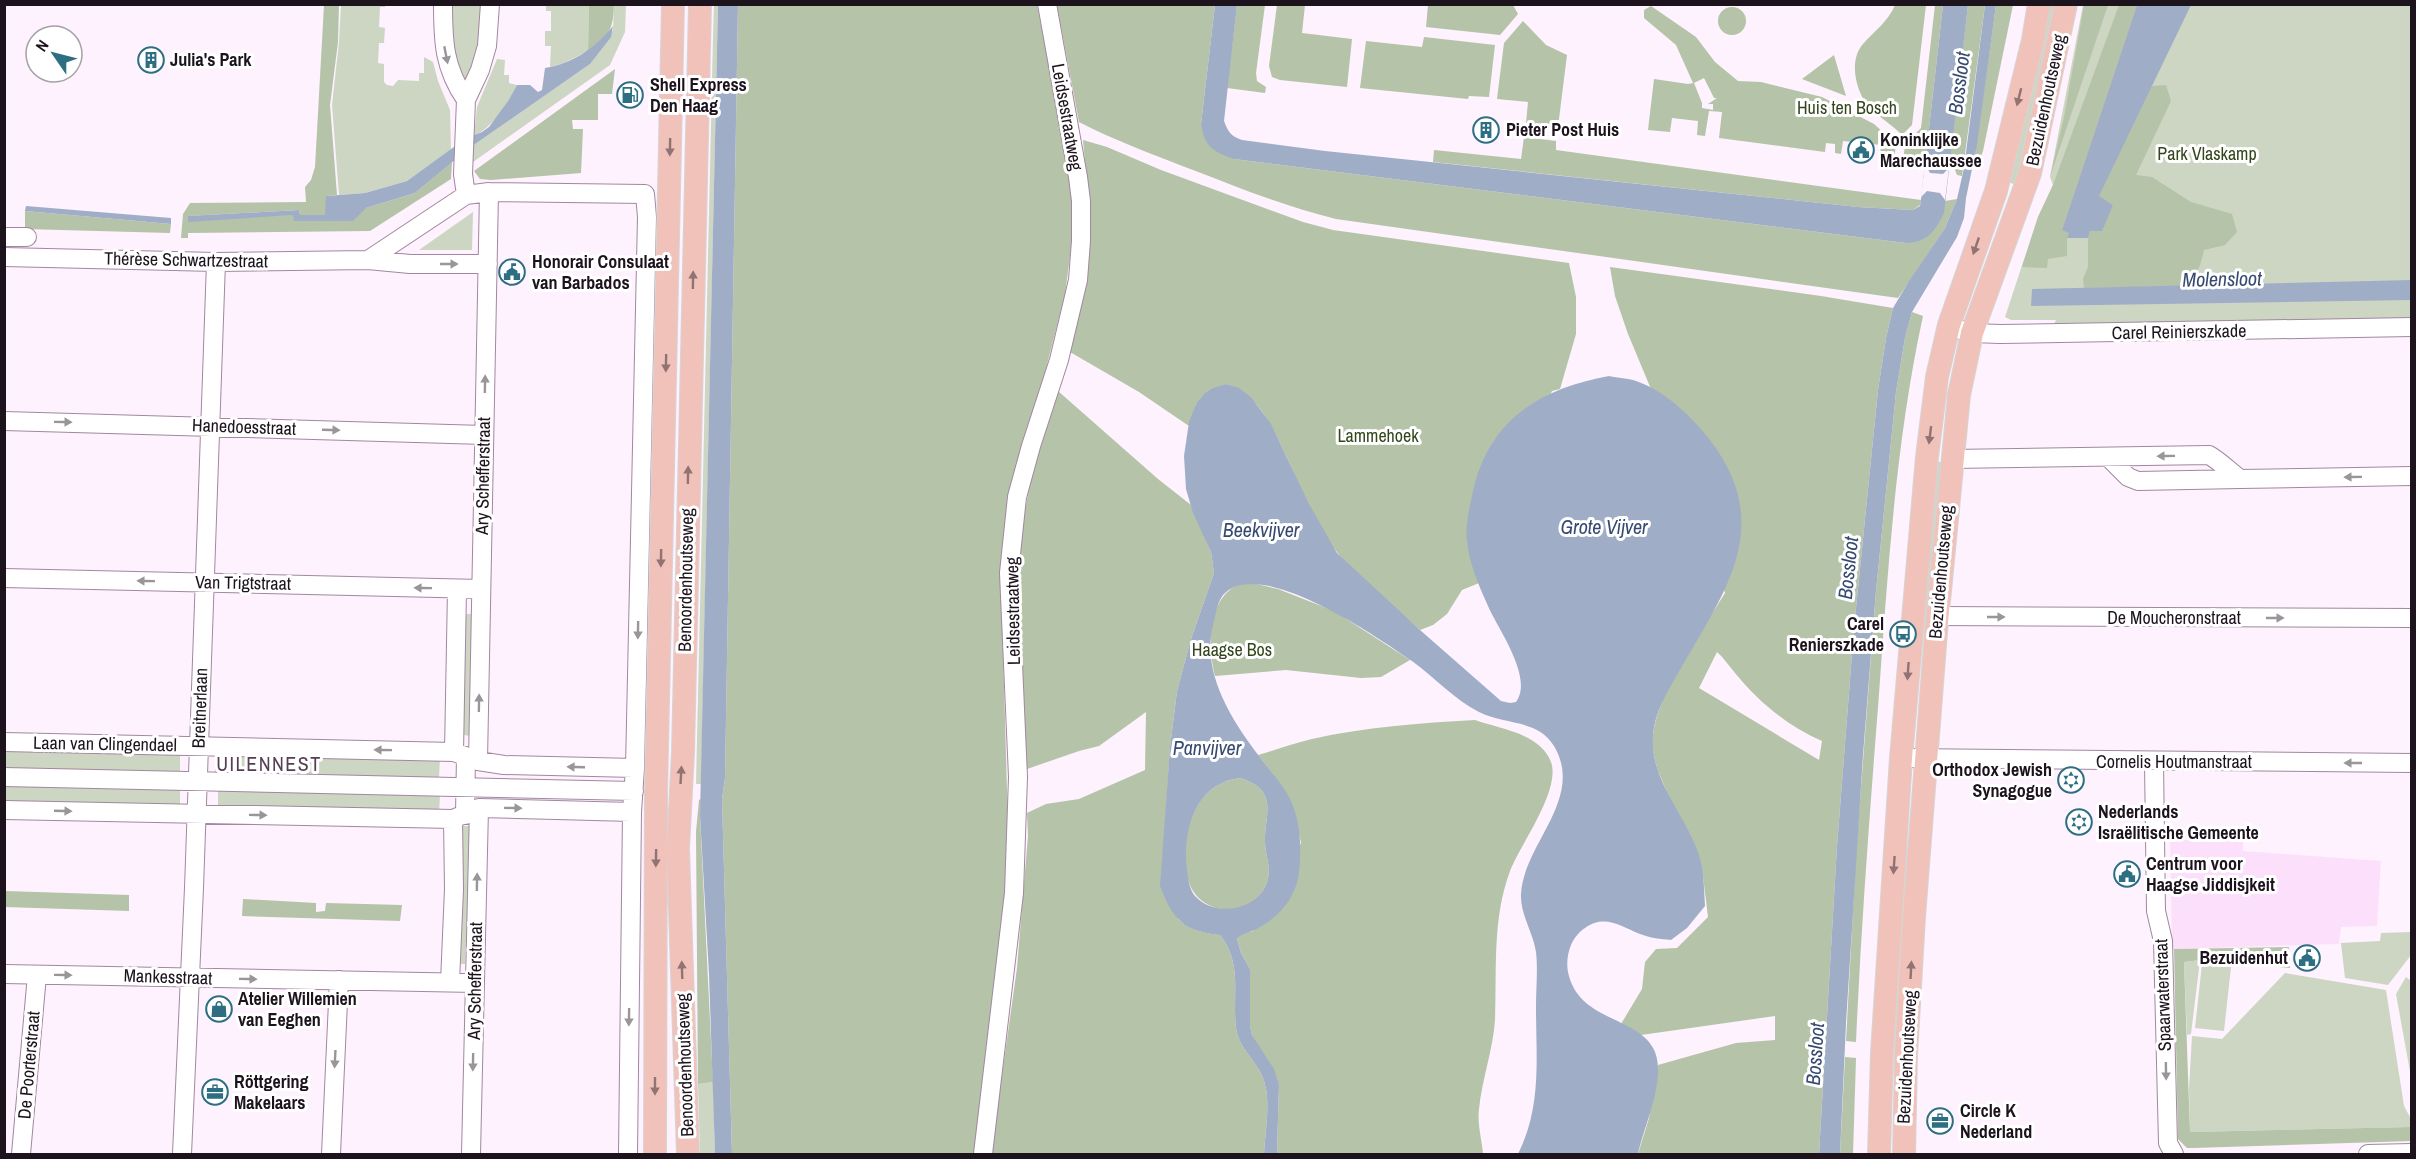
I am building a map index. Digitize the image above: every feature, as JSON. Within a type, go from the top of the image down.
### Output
[{"type":"main road","name":"Benoordenhoutseweg","points":[[655,1155],[656,794],[673,4]]},
{"type":"main road","name":"Benoordenhoutseweg","points":[[688,1155],[678,826],[683,752],[700,4]]},
{"type":"main road","name":"Bezuidenhoutseweg","points":[[1879,1155],[1883,1041],[1901,758],[1927,457],[1937,377],[1949,325],[1996,191],[2033,40],[2039,4]]},
{"type":"main road","name":"Bezuidenhoutseweg","points":[[1904,1155],[1906,1055],[1926,759],[1951,459],[1963,372],[1972,333],[2030,173],[2066,4]]},
{"type":"street","points":[[442,4],[443,35],[449,71],[466,100]]},
{"type":"street","points":[[466,195],[463,174],[466,100],[480,70],[487,46],[490,4]]},
{"type":"street","name":"Leidsestraatweg","points":[[982,1155],[1014,893],[1018,777],[1009,573],[1017,497],[1070,320],[1078,280],[1081,241],[1081,201],[1078,177],[1047,4]]},
{"type":"street","points":[[368,260],[466,195],[489,192],[645,194],[647,217],[635,768],[632,812],[628,1155]]},
{"type":"street","name":"Ary Schefferstraat","points":[[471,1155],[475,983],[465,787],[481,590],[489,192]]},
{"type":"street","points":[[4,237],[27,237]]},
{"type":"street","name":"Thérèse Schwartzestraat","points":[[4,257],[216,262],[368,260],[410,264],[488,264]]},
{"type":"street","name":"Breitnerlaan","points":[[182,1155],[216,262]]},
{"type":"street","name":"Carel Reinierszkade","points":[[1949,325],[1972,333],[2412,327]]},
{"type":"street","name":"Hanedoesstraat","points":[[4,421],[484,435]]},
{"type":"street","points":[[1951,459],[2209,455],[2240,478]]},
{"type":"street","points":[[2108,457],[2128,477],[2138,481],[2412,476]]},
{"type":"street","name":"Van Trigtstraat","points":[[4,578],[481,590]]},
{"type":"street","name":"Ary Schefferstraat","points":[[457,589],[466,756]]},
{"type":"street","name":"De Moucheronstraat","points":[[1937,616],[2412,618]]},
{"type":"street","name":"Laan van Clingendael","points":[[4,742],[199,746],[466,756],[504,765],[635,768]]},
{"type":"street","name":"Cornelis Houtmanstraat","points":[[1901,758],[2412,763]]},
{"type":"street","name":"Spaarwaterstraat","points":[[2154,762],[2156,911],[2163,940],[2168,1143],[2174,1155]]},
{"type":"street","name":"Laan van Clingendael","points":[[4,777],[634,791]]},
{"type":"street","points":[[4,810],[196,814],[632,812]]},
{"type":"street","name":"Ary Schefferstraat","points":[[450,982],[454,889],[465,814]]},
{"type":"street","name":"Mankesstraat","points":[[4,974],[475,983]]},
{"type":"street","name":"De Poorterstraat","points":[[21,1155],[37,975]]},
{"type":"street","points":[[331,1155],[339,980]]},
{"type":"street","points":[[628,1133],[639,1155]]},
{"type":"street","points":[[2368,1155],[2412,1154]]},
{"type":"shaded area","points":[[2170,840],[2243,840],[2243,851],[2381,861],[2377,926],[2341,927],[2339,944],[2172,949]]},
{"type":"green space","points":[[718,4],[701,784],[696,784],[713,37],[714,5]]},
{"type":"green space","points":[[324,5],[339,5],[338,42],[330,105],[337,195],[326,196],[326,215],[300,215],[299,210],[188,216],[294,215],[294,221],[366,208],[415,193],[452,162],[451,179],[370,231],[188,233],[188,238],[181,238],[183,214],[190,203],[306,202],[305,187],[311,180],[315,167]]},
{"type":"green space","points":[[341,5],[385,5],[385,7],[380,7],[379,27],[385,28],[384,43],[379,43],[378,63],[384,64],[384,82],[387,85],[393,86],[398,80],[419,81],[419,73],[424,73],[424,57],[433,62],[450,110],[451,150],[407,181],[365,193],[339,195],[332,105]]},
{"type":"green space","points":[[447,5],[484,5],[482,43],[465,84],[459,81]]},
{"type":"green space","points":[[546,5],[589,5],[588,51],[550,67],[551,46],[545,46],[545,31],[551,31],[551,11],[546,11]]},
{"type":"green space","points":[[589,5],[614,5],[613,20],[609,31],[588,51]]},
{"type":"green space","points":[[614,5],[626,5],[625,32],[610,65],[473,162],[468,149],[590,64],[613,30]]},
{"type":"green space","points":[[738,5],[1037,5],[1067,160],[1073,202],[1072,241],[1065,294],[1037,404],[1001,579],[1008,825],[1006,892],[974,1154],[732,1154],[722,799],[725,778]]},
{"type":"green space","points":[[1057,5],[1215,5],[1201,124],[1234,159],[1906,243],[1933,228],[1941,218],[1945,201],[1957,199],[1945,228],[1898,298],[1336,219],[1299,209],[1246,190],[1135,148],[1079,122]]},
{"type":"green space","points":[[1237,5],[1265,5],[1256,73],[1257,81],[1266,87],[1265,93],[1227,88]]},
{"type":"green space","points":[[1277,5],[1305,5],[1302,33],[1352,39],[1347,87],[1280,80],[1272,77],[1269,66]]},
{"type":"green space","points":[[1428,5],[1513,5],[1518,14],[1500,35],[1426,27]]},
{"type":"green space","points":[[1895,5],[1926,5],[1912,125],[1902,135],[1867,105],[1859,91],[1855,74],[1856,58],[1863,44],[1885,21]]},
{"type":"green space","points":[[1935,5],[1943,5],[1925,164],[1903,161],[1905,145],[1921,128]]},
{"type":"green space","points":[[1968,5],[1985,5],[1962,176],[1957,175],[1955,170],[1948,167]]},
{"type":"green space","points":[[1996,5],[2013,5],[1983,151],[1978,165],[1973,168]]},
{"type":"green space","points":[[2043,5],[2059,5],[2016,185],[2008,182]]},
{"type":"green space","name":"Park Vlaskamp","points":[[2083,5],[2411,5],[2411,321],[2052,328],[2056,320],[2011,320],[2005,317],[2038,217],[2053,185],[2050,177]]},
{"type":"green space","points":[[2084,5],[2108,5],[2050,177],[2064,117]]},
{"type":"green space","points":[[2119,5],[2137,5],[2062,230],[2070,232],[2067,238],[2067,256],[2048,259],[2047,268],[2022,267],[2038,217],[2053,185]]},
{"type":"green space","points":[[1651,6],[1696,37],[1715,62],[1738,81],[1761,82],[1822,97],[1874,124],[1896,144],[1894,160],[1880,158],[1881,145],[1843,141],[1841,154],[1835,153],[1835,144],[1826,143],[1825,152],[1719,138],[1722,112],[1709,111],[1705,136],[1697,135],[1698,121],[1672,118],[1670,132],[1648,130],[1654,79],[1693,83],[1676,45],[1644,18],[1644,10]],"holes":[[[1704,78],[1714,98],[1717,98],[1708,104],[1713,104],[1713,110],[1702,108],[1694,83]]]},
{"type":"green space","points":[[1732,7],[1742,11],[1746,21],[1742,31],[1732,35],[1722,31],[1718,21],[1722,11]]},
{"type":"green space","points":[[1523,21],[1546,45],[1567,55],[1558,127],[1526,123],[1528,102],[1497,99],[1504,43]]},
{"type":"green space","points":[[1424,37],[1495,45],[1489,97],[1469,96],[1468,99],[1360,88],[1366,41],[1422,47]]},
{"type":"green space","points":[[1834,55],[1846,96],[1802,79]]},
{"type":"green space","points":[[497,59],[505,60],[504,75],[509,75],[509,83],[517,85],[494,120],[474,136],[477,107]]},
{"type":"green space","points":[[615,69],[612,94],[598,94],[598,120],[572,120],[573,129],[583,129],[581,173],[480,179],[474,171]]},
{"type":"green space","points":[[2166,85],[2171,101],[2136,175],[2152,177],[2191,202],[2232,214],[2237,232],[2225,245],[2204,250],[2197,271],[2181,286],[2084,288],[2083,279],[2088,267],[2090,231],[2113,205],[2098,196],[2152,86]]},
{"type":"green space","points":[[1524,137],[1556,141],[1556,150],[1921,200],[1920,205],[1913,210],[1858,207],[1433,162],[1434,150],[1521,159]]},
{"type":"green space","name":"Lammehoek","points":[[1083,140],[1107,147],[1161,170],[1303,222],[1333,230],[1569,263],[1576,297],[1576,334],[1560,389],[1552,391],[1473,567],[1479,583],[1462,590],[1447,614],[1433,625],[1420,630],[1346,563],[1319,526],[1269,422],[1258,406],[1244,393],[1227,384],[1196,404],[1189,426],[1139,392],[1070,352],[1088,257],[1090,217]]},
{"type":"green space","points":[[25,211],[171,224],[170,233],[25,229]]},
{"type":"green space","points":[[473,212],[472,250],[419,250]]},
{"type":"green space","points":[[1610,267],[1893,308],[1878,390],[1854,628],[1837,846],[1819,1154],[1638,1154],[1649,1118],[1658,1065],[1736,1043],[1775,1040],[1775,1016],[1641,1035],[1621,1024],[1642,989],[1645,962],[1656,949],[1677,948],[1708,917],[1703,876],[1658,771],[1653,751],[1653,739],[1655,722],[1670,684],[1725,593],[1664,396],[1651,389],[1615,296]],"holes":[[[1717,652],[1744,684],[1774,712],[1797,728],[1822,741],[1819,760],[1699,688]]]},
{"type":"green space","points":[[1912,312],[1923,316],[1906,410],[1890,552],[1866,868],[1856,1042],[1846,1041],[1856,853],[1876,591],[1896,392]]},
{"type":"green space","points":[[1058,391],[1191,505],[1211,552],[1214,573],[1191,639],[1177,691],[1170,747],[1166,811],[1178,919],[1198,930],[1220,935],[1232,957],[1238,1036],[1258,1067],[1266,1089],[1264,1154],[991,1154],[1017,968],[1028,836],[1027,813],[1046,804],[1079,799],[1145,770],[1146,712],[1099,746],[1027,769],[1018,599],[1021,542],[1030,485]]},
{"type":"green space","points":[[1934,462],[1944,462],[1929,628],[1919,628]]},
{"type":"green space","name":"Haagse Bos","points":[[1252,583],[1278,589],[1334,611],[1410,660],[1381,677],[1361,678],[1286,670],[1215,676],[1211,653],[1214,615],[1225,594],[1234,587]]},
{"type":"green space","points":[[463,614],[477,614],[473,736],[462,735]]},
{"type":"green space","points":[[1475,720],[1529,738],[1538,744],[1546,752],[1551,762],[1553,774],[1545,802],[1510,871],[1500,908],[1496,945],[1494,1031],[1480,1098],[1479,1126],[1483,1154],[1277,1154],[1279,1085],[1252,1035],[1250,969],[1241,953],[1237,939],[1241,934],[1253,931],[1301,843],[1295,816],[1287,796],[1258,755],[1305,741],[1352,731]]},
{"type":"green space","points":[[5,747],[180,751],[180,772],[5,769]]},
{"type":"green space","points":[[215,751],[440,757],[439,778],[215,772]]},
{"type":"green space","points":[[1240,778],[1258,787],[1267,801],[1265,848],[1269,876],[1257,898],[1235,909],[1222,909],[1210,906],[1192,889],[1187,875],[1186,843],[1194,813],[1201,800],[1211,789],[1224,782]]},
{"type":"green space","points":[[5,785],[180,789],[180,811],[5,807]]},
{"type":"green space","points":[[218,789],[440,794],[439,815],[218,811]]},
{"type":"green space","points":[[701,799],[713,1082],[698,1084],[696,832],[699,800]]},
{"type":"green space","points":[[460,826],[471,826],[465,964],[455,964]]},
{"type":"green space","points":[[5,891],[129,895],[129,911],[5,907]]},
{"type":"green space","points":[[243,899],[316,903],[316,912],[325,911],[326,903],[402,905],[400,921],[242,916]]},
{"type":"green space","points":[[2411,932],[2411,955],[2388,985],[2345,978],[2341,943],[2380,941],[2381,933]]},
{"type":"green space","points":[[2289,947],[2290,968],[2201,960],[2184,962],[2190,1132],[2411,1127],[2411,1141],[2187,1148],[2178,1139],[2174,949]]},
{"type":"green space","points":[[2200,960],[2191,1034],[2187,1035],[2184,962]]},
{"type":"green space","points":[[2202,964],[2231,967],[2224,1031],[2195,1028]]},
{"type":"green space","points":[[2285,973],[2386,990],[2404,1106],[2411,1119],[2411,1127],[2190,1132],[2189,1089],[2192,1036],[2222,1039]]},
{"type":"green space","points":[[2406,977],[2411,981],[2411,1077],[2396,994]]},
{"type":"green space","points":[[1845,1057],[1856,1058],[1853,1154],[1840,1154]]},
{"type":"green space","points":[[713,1082],[715,1154],[700,1154],[698,1084]]},
{"type":"water","points":[[738,4],[725,778],[722,799],[732,1154],[715,1154],[709,974],[700,816],[718,5]]},
{"type":"water","name":"Bossloot","points":[[1215,5],[1237,5],[1224,121],[1230,133],[1242,140],[1325,151],[1858,207],[1913,210],[1920,206],[1943,5],[1968,5],[1944,213],[1925,238],[1906,243],[1234,159],[1220,153],[1207,143],[1201,124]]},
{"type":"water","points":[[1985,5],[1996,5],[1977,145],[1964,218],[1957,237],[1912,312],[1896,392],[1876,591],[1863,755],[1840,1154],[1819,1154],[1837,846],[1854,628],[1878,390],[1893,308],[1945,228],[1957,199],[1964,168]]},
{"type":"water","points":[[2137,5],[2191,5],[2099,196],[2113,205],[2102,231],[2090,231],[2088,238],[2067,238],[2069,233],[2062,230]]},
{"type":"water","points":[[613,26],[611,37],[590,64],[468,149],[415,193],[366,208],[353,221],[294,221],[293,215],[188,222],[188,216],[299,210],[300,215],[325,215],[326,196],[365,193],[407,181],[465,139],[489,127],[517,85],[530,85],[538,92],[542,90],[545,68],[575,58],[599,41]]},
{"type":"water","points":[[26,206],[171,218],[171,224],[25,211]]},
{"type":"water","points":[[2411,280],[2411,300],[2031,306],[2032,289]]},
{"type":"water","name":"Grote Vijver","points":[[1609,376],[1633,380],[1657,391],[1695,422],[1710,440],[1729,471],[1739,501],[1741,529],[1737,557],[1727,584],[1667,693],[1656,720],[1653,739],[1657,769],[1700,858],[1705,906],[1687,928],[1671,940],[1644,935],[1612,923],[1592,924],[1575,938],[1568,957],[1569,976],[1576,991],[1586,1002],[1637,1032],[1648,1041],[1655,1052],[1658,1063],[1656,1089],[1638,1154],[1518,1154],[1531,1118],[1537,1063],[1536,952],[1522,909],[1521,894],[1532,857],[1558,803],[1562,784],[1562,765],[1554,746],[1539,731],[1489,716],[1470,707],[1396,650],[1347,619],[1318,604],[1289,592],[1263,585],[1240,585],[1223,595],[1219,603],[1210,647],[1212,664],[1222,698],[1230,713],[1291,801],[1300,841],[1299,875],[1289,901],[1270,921],[1237,939],[1241,953],[1250,969],[1252,1035],[1274,1069],[1279,1085],[1277,1154],[1264,1154],[1266,1089],[1258,1067],[1238,1036],[1232,957],[1220,935],[1197,930],[1181,922],[1170,907],[1160,886],[1170,747],[1177,691],[1191,639],[1214,573],[1211,552],[1193,513],[1186,489],[1184,456],[1189,422],[1196,404],[1205,393],[1227,384],[1239,388],[1251,397],[1271,424],[1309,504],[1337,553],[1501,701],[1510,703],[1516,702],[1521,680],[1518,667],[1485,598],[1470,558],[1467,530],[1472,496],[1479,470],[1490,447],[1503,428],[1538,400],[1583,382]],"holes":[[[1240,778],[1261,789],[1267,801],[1265,848],[1269,869],[1268,880],[1259,895],[1252,901],[1243,906],[1222,909],[1203,903],[1191,890],[1187,870],[1187,840],[1195,811],[1202,799],[1212,789]]]},
{"type":"pier","points":[[1925,164],[1930,173],[1943,174],[1949,168],[1945,200],[1940,193],[1927,191],[1921,197]]},
{"type":"place","name":"Julia's Park","points":[[151,60]]},
{"type":"place","name":"Shell Express Den Haag","points":[[630,95]]},
{"type":"place","name":"Pieter Post Huis","points":[[1486,130]]},
{"type":"place","name":"Koninklijke Marechaussee","points":[[1861,150]]},
{"type":"place","name":"Honorair Consulaat van Barbados","points":[[512,272]]},
{"type":"place","name":"Carel Renierszkade","points":[[1903,634]]},
{"type":"place","name":"Orthodox Jewish Synagogue","points":[[2071,780]]},
{"type":"place","name":"Nederlands Israëlitische Gemeente","points":[[2079,822]]},
{"type":"place","name":"Centrum voor Haagse Jiddisjkeit","points":[[2127,874]]},
{"type":"place","name":"Bezuidenhut","points":[[2307,958]]},
{"type":"place","name":"Atelier Willemien van Eeghen","points":[[219,1009]]},
{"type":"place","name":"Röttgering Makelaars","points":[[215,1092]]},
{"type":"place","name":"Circle K Nederland","points":[[1940,1121]]},
{"type":"district","name":"UILENNEST","points":[[269,764]]},
{"type":"park label","name":"Huis ten Bosch","points":[[1847,108]]},
{"type":"water label","name":"Molensloot","points":[[2222,279]]},
{"type":"water label","name":"Beekvijver","points":[[1261,530]]},
{"type":"water label","name":"Panvijver","points":[[1207,748]]}]
